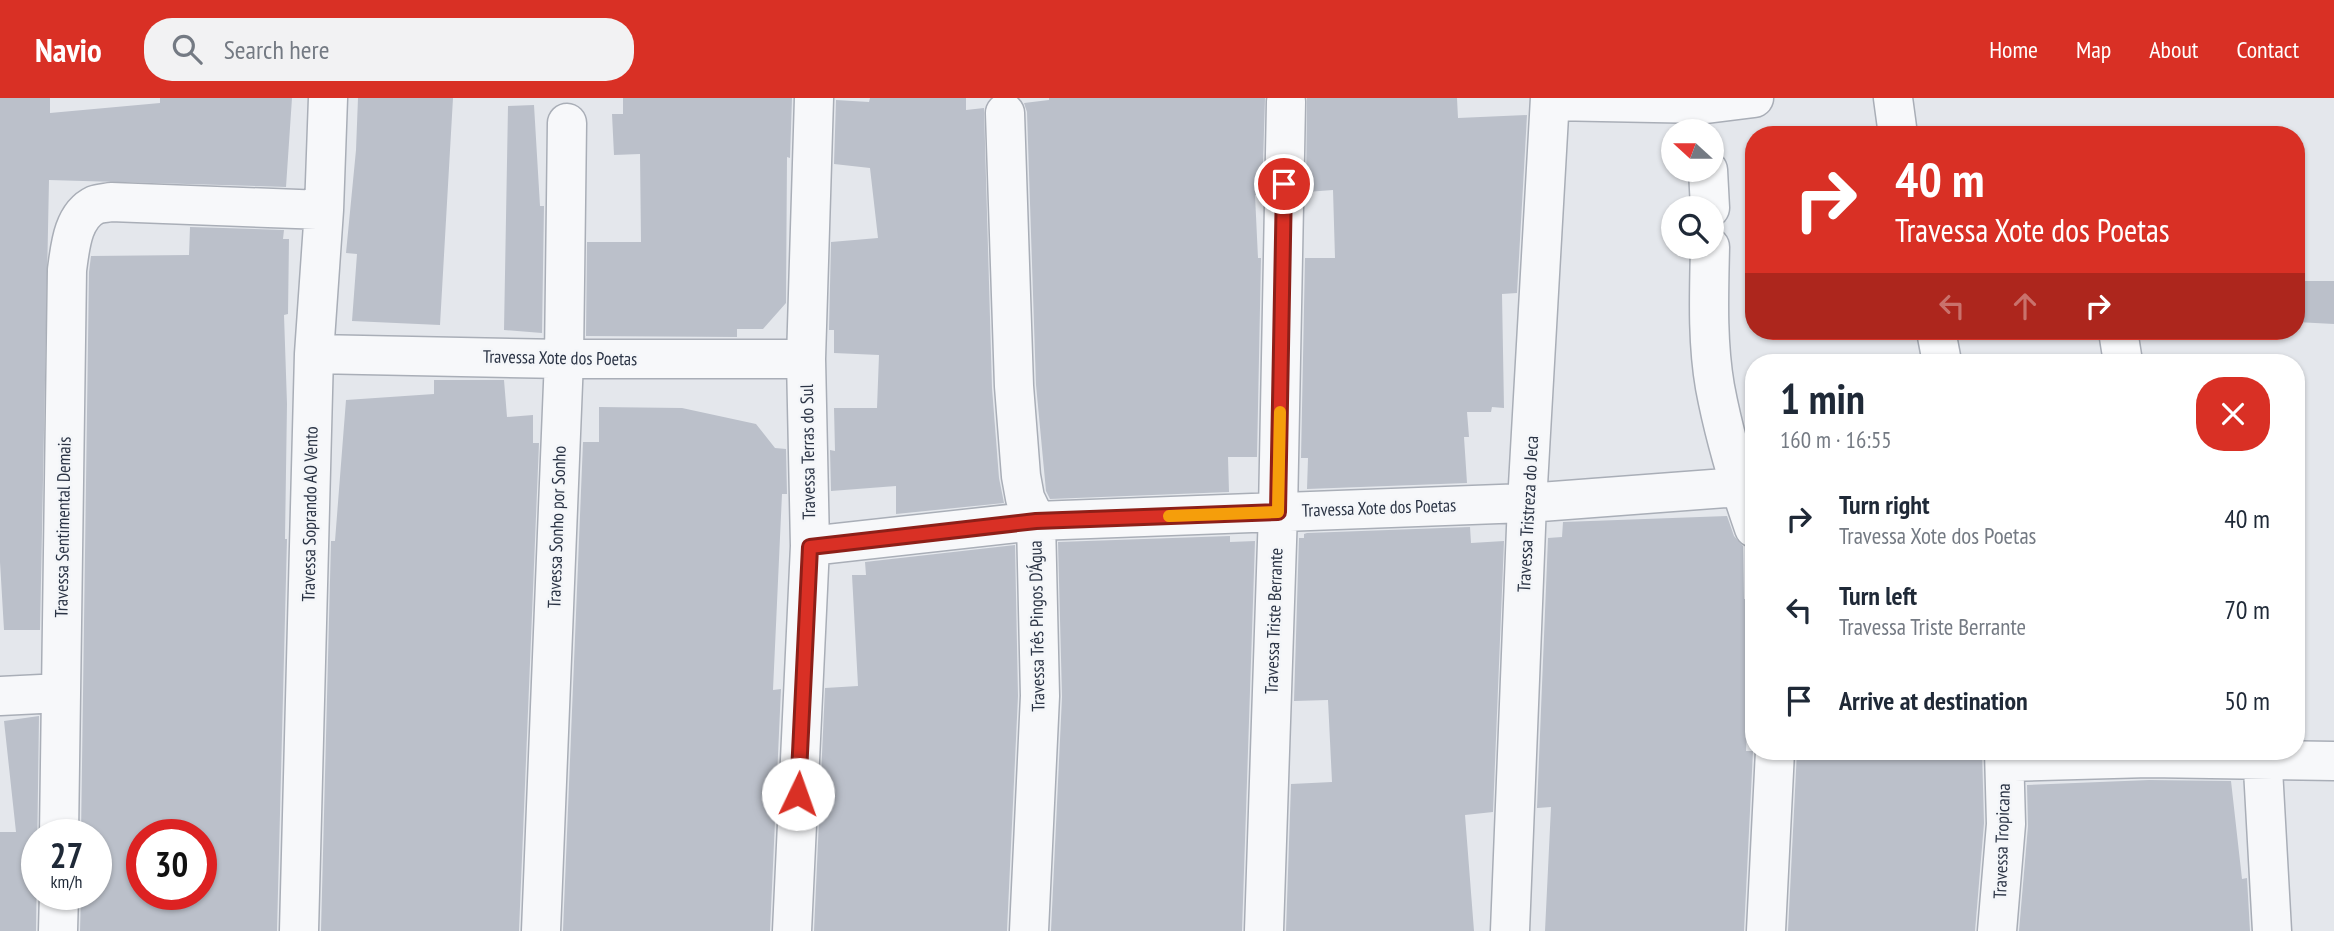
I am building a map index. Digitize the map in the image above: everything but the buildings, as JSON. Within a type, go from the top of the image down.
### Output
[{"type":"street","name":"Travessa Soprando AO Vento","points":[[299,931],[314,354],[324,210],[328,98]]},
{"type":"street","name":"Travessa Terras do Sul","points":[[792,931],[810,547],[806,359],[814,98]]},
{"type":"street","points":[[1550,99],[1707,118],[1754,98]]},
{"type":"street","points":[[1893,98],[1897,126]]},
{"type":"street","name":"Travessa Tristreza do Jeca","points":[[1510,931],[1527,503],[1550,99]]},
{"type":"street","name":"Travessa Triste Berrante","points":[[1264,931],[1278,512],[1286,102]]},
{"type":"street","name":"Travessa Três Pingos D'Água","points":[[1005,113],[1014,386],[1021,476],[1025,498],[1036,521],[1040,696],[1029,931]]},
{"type":"street","name":"Travessa Sonho por Sonho","points":[[541,931],[564,359],[567,123]]},
{"type":"street","name":"Travessa Sentimental Demais","points":[[59,819],[67,270],[72,237],[79,222],[94,205],[111,202],[324,210]]},
{"type":"street","points":[[1710,259],[1708,313],[1715,386],[1745,502]]},
{"type":"street","name":"Travessa Xote dos Poetas","points":[[314,354],[564,359],[806,359]]},
{"type":"street","name":"Travessa Xote dos Poetas","points":[[810,547],[1036,521],[1527,503],[1740,487]]},
{"type":"street","points":[[0,696],[61,693]]},
{"type":"street","points":[[2305,759],[2334,761]]},
{"type":"street","points":[[1766,931],[1775,760]]},
{"type":"street","name":"Travessa Tropicana","points":[[1997,931],[2006,824],[2004,760]]},
{"type":"street","points":[[2262,760],[2272,931]]},
{"type":"street","points":[[58,931],[59,910]]},
{"type":"slow traffic","points":[[1169,516],[1278,512],[1280,412]]},
{"type":"route","points":[[798,794],[810,547],[1036,521],[1278,512],[1284,184]]}]
